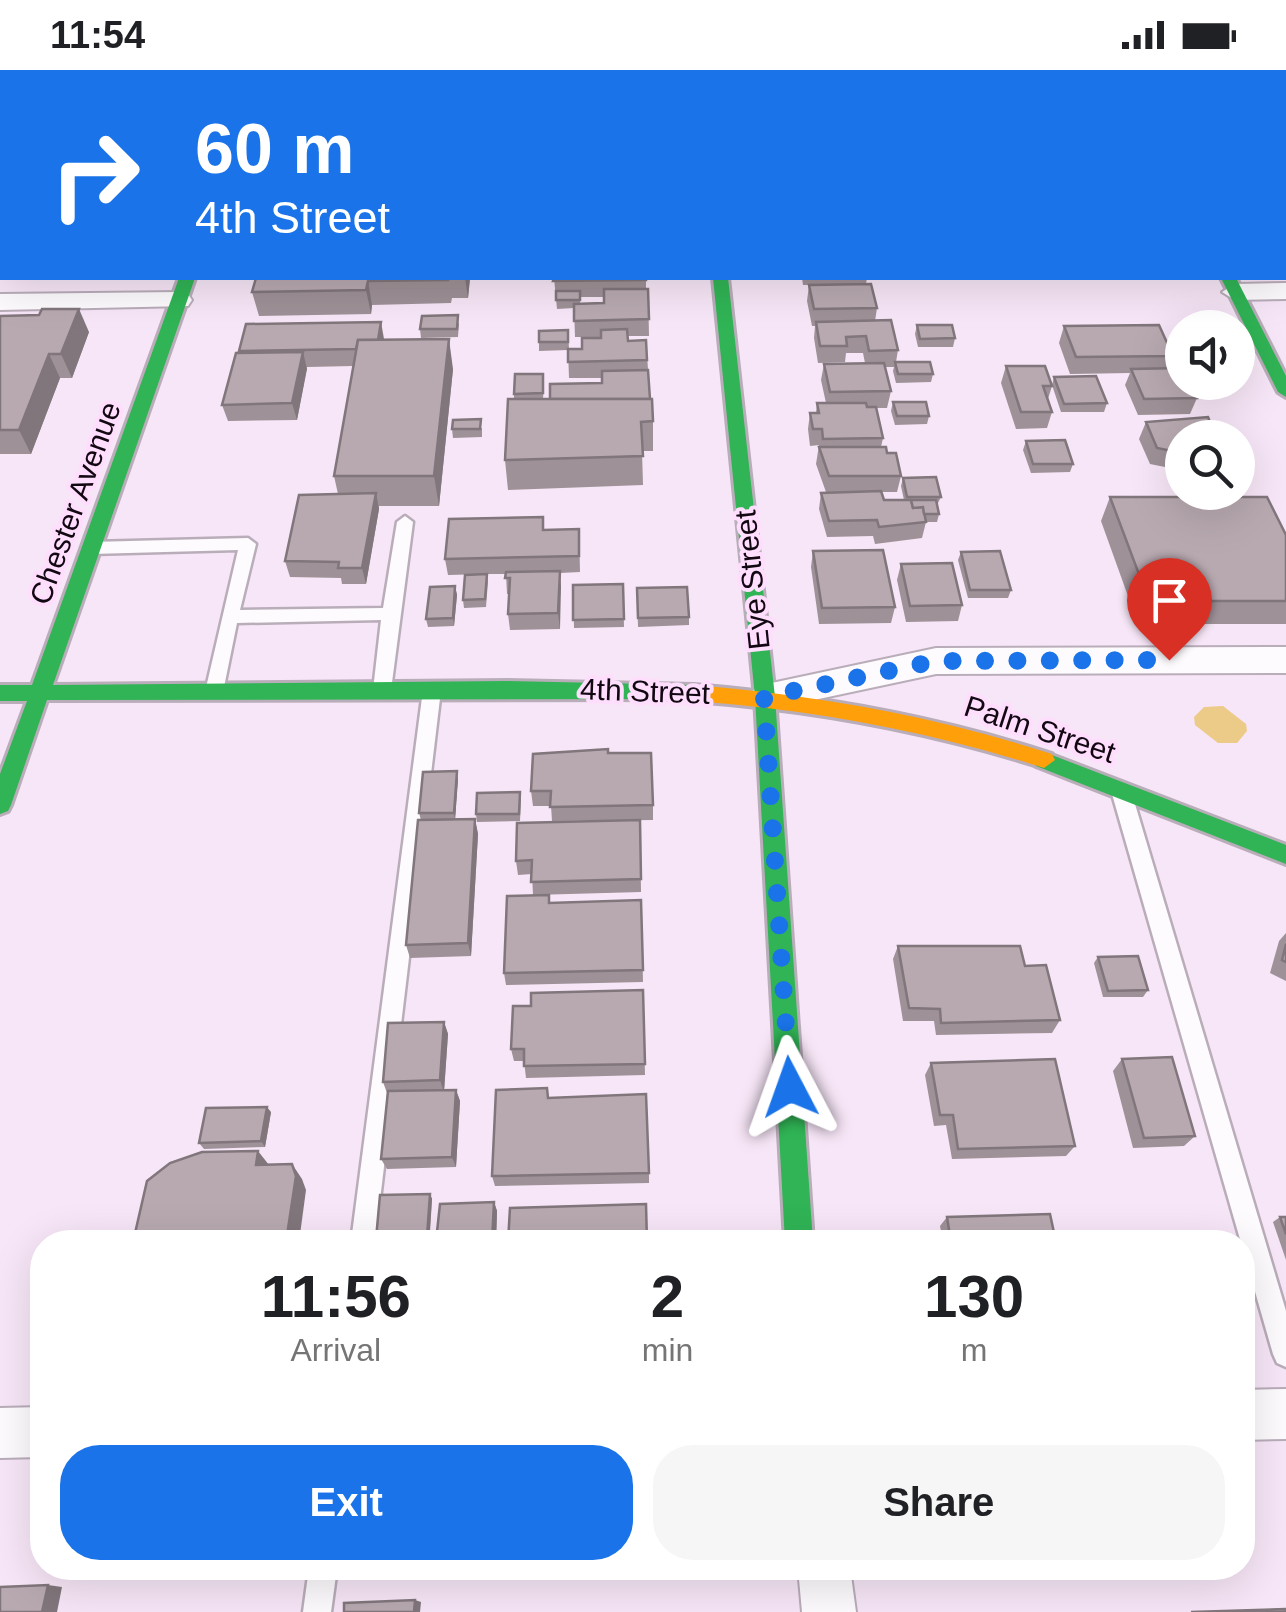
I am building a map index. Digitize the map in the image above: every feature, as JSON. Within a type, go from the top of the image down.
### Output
[{"type":"street","name":"Eye Street","points":[[720,280],[764,697],[799,1230]]},
{"type":"street","points":[[1232,285],[1286,292]]},
{"type":"street","points":[[1232,285],[1286,392]]},
{"type":"street","points":[[0,302],[183,289]]},
{"type":"street","name":"Chester Avenue","points":[[0,804],[183,289]]},
{"type":"street","name":"4th Street","points":[[0,693],[609,688],[764,697],[936,661],[1286,660]]},
{"type":"street","name":"Palm Street","points":[[764,697],[922,723],[1046,758],[1286,855]]},
{"type":"street","points":[[1255,1415],[1286,1414]]},
{"type":"street","points":[[0,1432],[30,1432]]},
{"type":"street","points":[[825,1580],[828,1612]]},
{"type":"lane","points":[[382,690],[405,522]]},
{"type":"lane","points":[[91,548],[248,544],[214,692]]},
{"type":"lane","points":[[230,618],[391,614]]},
{"type":"lane","points":[[364,1230],[432,690]]},
{"type":"lane","points":[[1120,786],[1250,1230]]},
{"type":"lane","points":[[1255,1248],[1286,1354]]},
{"type":"lane","points":[[317,1612],[321,1580]]},
{"type":"shaded area","points":[[1223,706],[1246,724],[1247,731],[1237,743],[1218,743],[1195,725],[1194,717],[1204,707]]},
{"type":"building","points":[[255,280],[448,280],[368,281],[366,290],[252,292]]},
{"type":"building","points":[[871,284],[877,308],[814,309],[809,285]]},
{"type":"building","points":[[604,289],[648,289],[649,319],[574,321],[574,304],[604,303]]},
{"type":"building","points":[[556,291],[580,291],[580,300],[556,300]]},
{"type":"building","points":[[42,309],[79,309],[61,354],[49,354],[19,430],[0,430],[0,316],[39,315]]},
{"type":"building","points":[[458,315],[457,329],[420,329],[422,316]]},
{"type":"building","points":[[891,320],[898,350],[869,351],[866,336],[846,337],[847,346],[820,346],[816,322]]},
{"type":"building","points":[[381,322],[378,340],[358,340],[356,349],[239,351],[246,324]]},
{"type":"building","points":[[917,325],[952,325],[955,338],[920,339]]},
{"type":"building","points":[[1159,325],[1165,338],[1165,356],[1076,357],[1064,326]]},
{"type":"building","points":[[627,329],[628,341],[646,340],[647,360],[568,362],[568,349],[582,349],[582,338],[601,338],[601,330]]},
{"type":"building","points":[[568,330],[568,342],[539,342],[539,331]]},
{"type":"building","points":[[449,339],[434,476],[334,476],[358,340]]},
{"type":"building","points":[[303,352],[292,403],[222,405],[236,353]]},
{"type":"building","points":[[895,362],[930,362],[933,374],[898,374]]},
{"type":"building","points":[[884,363],[891,391],[830,392],[824,364]]},
{"type":"building","points":[[1006,366],[1045,366],[1052,386],[1043,386],[1052,412],[1021,412]]},
{"type":"building","points":[[1165,368],[1165,399],[1144,399],[1131,369]]},
{"type":"building","points":[[648,370],[650,399],[550,399],[550,384],[602,383],[602,371]]},
{"type":"building","points":[[515,374],[543,374],[543,393],[514,394]]},
{"type":"building","points":[[1096,376],[1107,403],[1064,404],[1054,377]]},
{"type":"building","points":[[508,399],[652,399],[653,421],[641,422],[643,456],[505,460]]},
{"type":"building","points":[[893,402],[926,402],[929,416],[897,416]]},
{"type":"building","points":[[817,403],[866,403],[867,407],[876,407],[883,438],[823,439],[822,429],[813,429],[810,413],[819,413]]},
{"type":"building","points":[[481,419],[480,429],[452,429],[453,420]]},
{"type":"building","points":[[1165,420],[1165,450],[1157,448],[1146,422]]},
{"type":"building","points":[[1065,440],[1073,464],[1033,464],[1026,441]]},
{"type":"building","points":[[819,447],[886,447],[887,453],[896,453],[901,476],[829,476]]},
{"type":"building","points":[[936,477],[941,497],[907,497],[903,478]]},
{"type":"building","points":[[881,491],[884,500],[911,500],[913,508],[923,507],[926,522],[879,527],[877,520],[829,521],[821,493]]},
{"type":"building","points":[[376,493],[362,568],[338,568],[339,562],[285,561],[299,495]]},
{"type":"building","points":[[1110,497],[1165,497],[1165,510],[1255,510],[1255,497],[1267,497],[1286,535],[1286,601],[1149,601]]},
{"type":"building","points":[[911,500],[936,500],[939,514],[924,514],[923,507],[913,508]]},
{"type":"building","points":[[543,517],[543,530],[579,529],[579,556],[445,559],[449,519]]},
{"type":"building","points":[[883,550],[895,607],[822,608],[813,551]]},
{"type":"building","points":[[1000,551],[1011,590],[970,590],[961,552]]},
{"type":"building","points":[[952,563],[962,605],[910,606],[901,564]]},
{"type":"building","points":[[560,571],[558,613],[508,614],[510,578],[505,578],[506,572]]},
{"type":"building","points":[[487,574],[485,599],[463,600],[465,575]]},
{"type":"building","points":[[623,584],[624,619],[573,620],[573,585]]},
{"type":"building","points":[[455,586],[453,618],[426,619],[430,587]]},
{"type":"building","points":[[687,587],[689,617],[638,618],[637,588]]},
{"type":"building","points":[[608,749],[608,753],[651,753],[653,805],[550,807],[551,791],[531,791],[533,754]]},
{"type":"building","points":[[457,771],[454,813],[419,813],[423,772]]},
{"type":"building","points":[[520,792],[519,814],[476,814],[477,793]]},
{"type":"building","points":[[475,819],[468,943],[406,945],[418,820]]},
{"type":"building","points":[[640,820],[641,879],[531,882],[532,860],[516,861],[517,823]]},
{"type":"building","points":[[549,895],[549,903],[641,900],[643,970],[504,973],[507,896]]},
{"type":"building","points":[[898,946],[1020,946],[1025,966],[1046,965],[1060,1020],[941,1023],[940,1009],[909,1008]]},
{"type":"building","points":[[1138,956],[1148,990],[1108,991],[1098,957]]},
{"type":"building","points":[[643,990],[645,1064],[524,1066],[524,1049],[511,1049],[513,1006],[531,1006],[531,993]]},
{"type":"building","points":[[444,1022],[440,1080],[383,1082],[388,1023]]},
{"type":"building","points":[[1172,1057],[1195,1136],[1144,1138],[1122,1059]]},
{"type":"building","points":[[1055,1059],[1075,1146],[958,1149],[953,1115],[940,1115],[931,1063]]},
{"type":"building","points":[[547,1088],[548,1098],[646,1094],[649,1173],[492,1176],[496,1090]]},
{"type":"building","points":[[456,1090],[452,1157],[381,1159],[388,1091]]},
{"type":"building","points":[[267,1107],[261,1141],[199,1143],[206,1108]]},
{"type":"building","points":[[258,1151],[256,1165],[292,1164],[296,1176],[288,1230],[136,1230],[147,1181],[170,1163],[202,1152]]},
{"type":"building","points":[[430,1194],[427,1230],[377,1230],[380,1195]]},
{"type":"building","points":[[494,1202],[493,1230],[437,1230],[440,1204]]},
{"type":"building","points":[[646,1204],[647,1230],[509,1230],[510,1208]]},
{"type":"building","points":[[1050,1214],[1053,1230],[949,1230],[947,1217]]},
{"type":"building","points":[[48,1585],[42,1612],[0,1612],[0,1587]]},
{"type":"building","points":[[415,1600],[414,1612],[344,1612],[344,1603]]},
{"type":"building","points":[[1286,1609],[1286,1612],[1191,1612]]},
{"type":"traffic: fast","points":[[0,805],[186,280]]},
{"type":"traffic: fast","points":[[720,280],[765,697],[798,1230]]},
{"type":"traffic: fast","points":[[1229,280],[1286,392]]},
{"type":"traffic: fast","points":[[0,693],[508,689],[694,693]]},
{"type":"traffic: fast","points":[[1044,760],[1286,855]]},
{"type":"traffic: slow","points":[[694,693],[872,714],[959,734],[1044,760]]},
{"type":"route","points":[[790,1087],[764,697],[936,661],[1169,660]]}]
